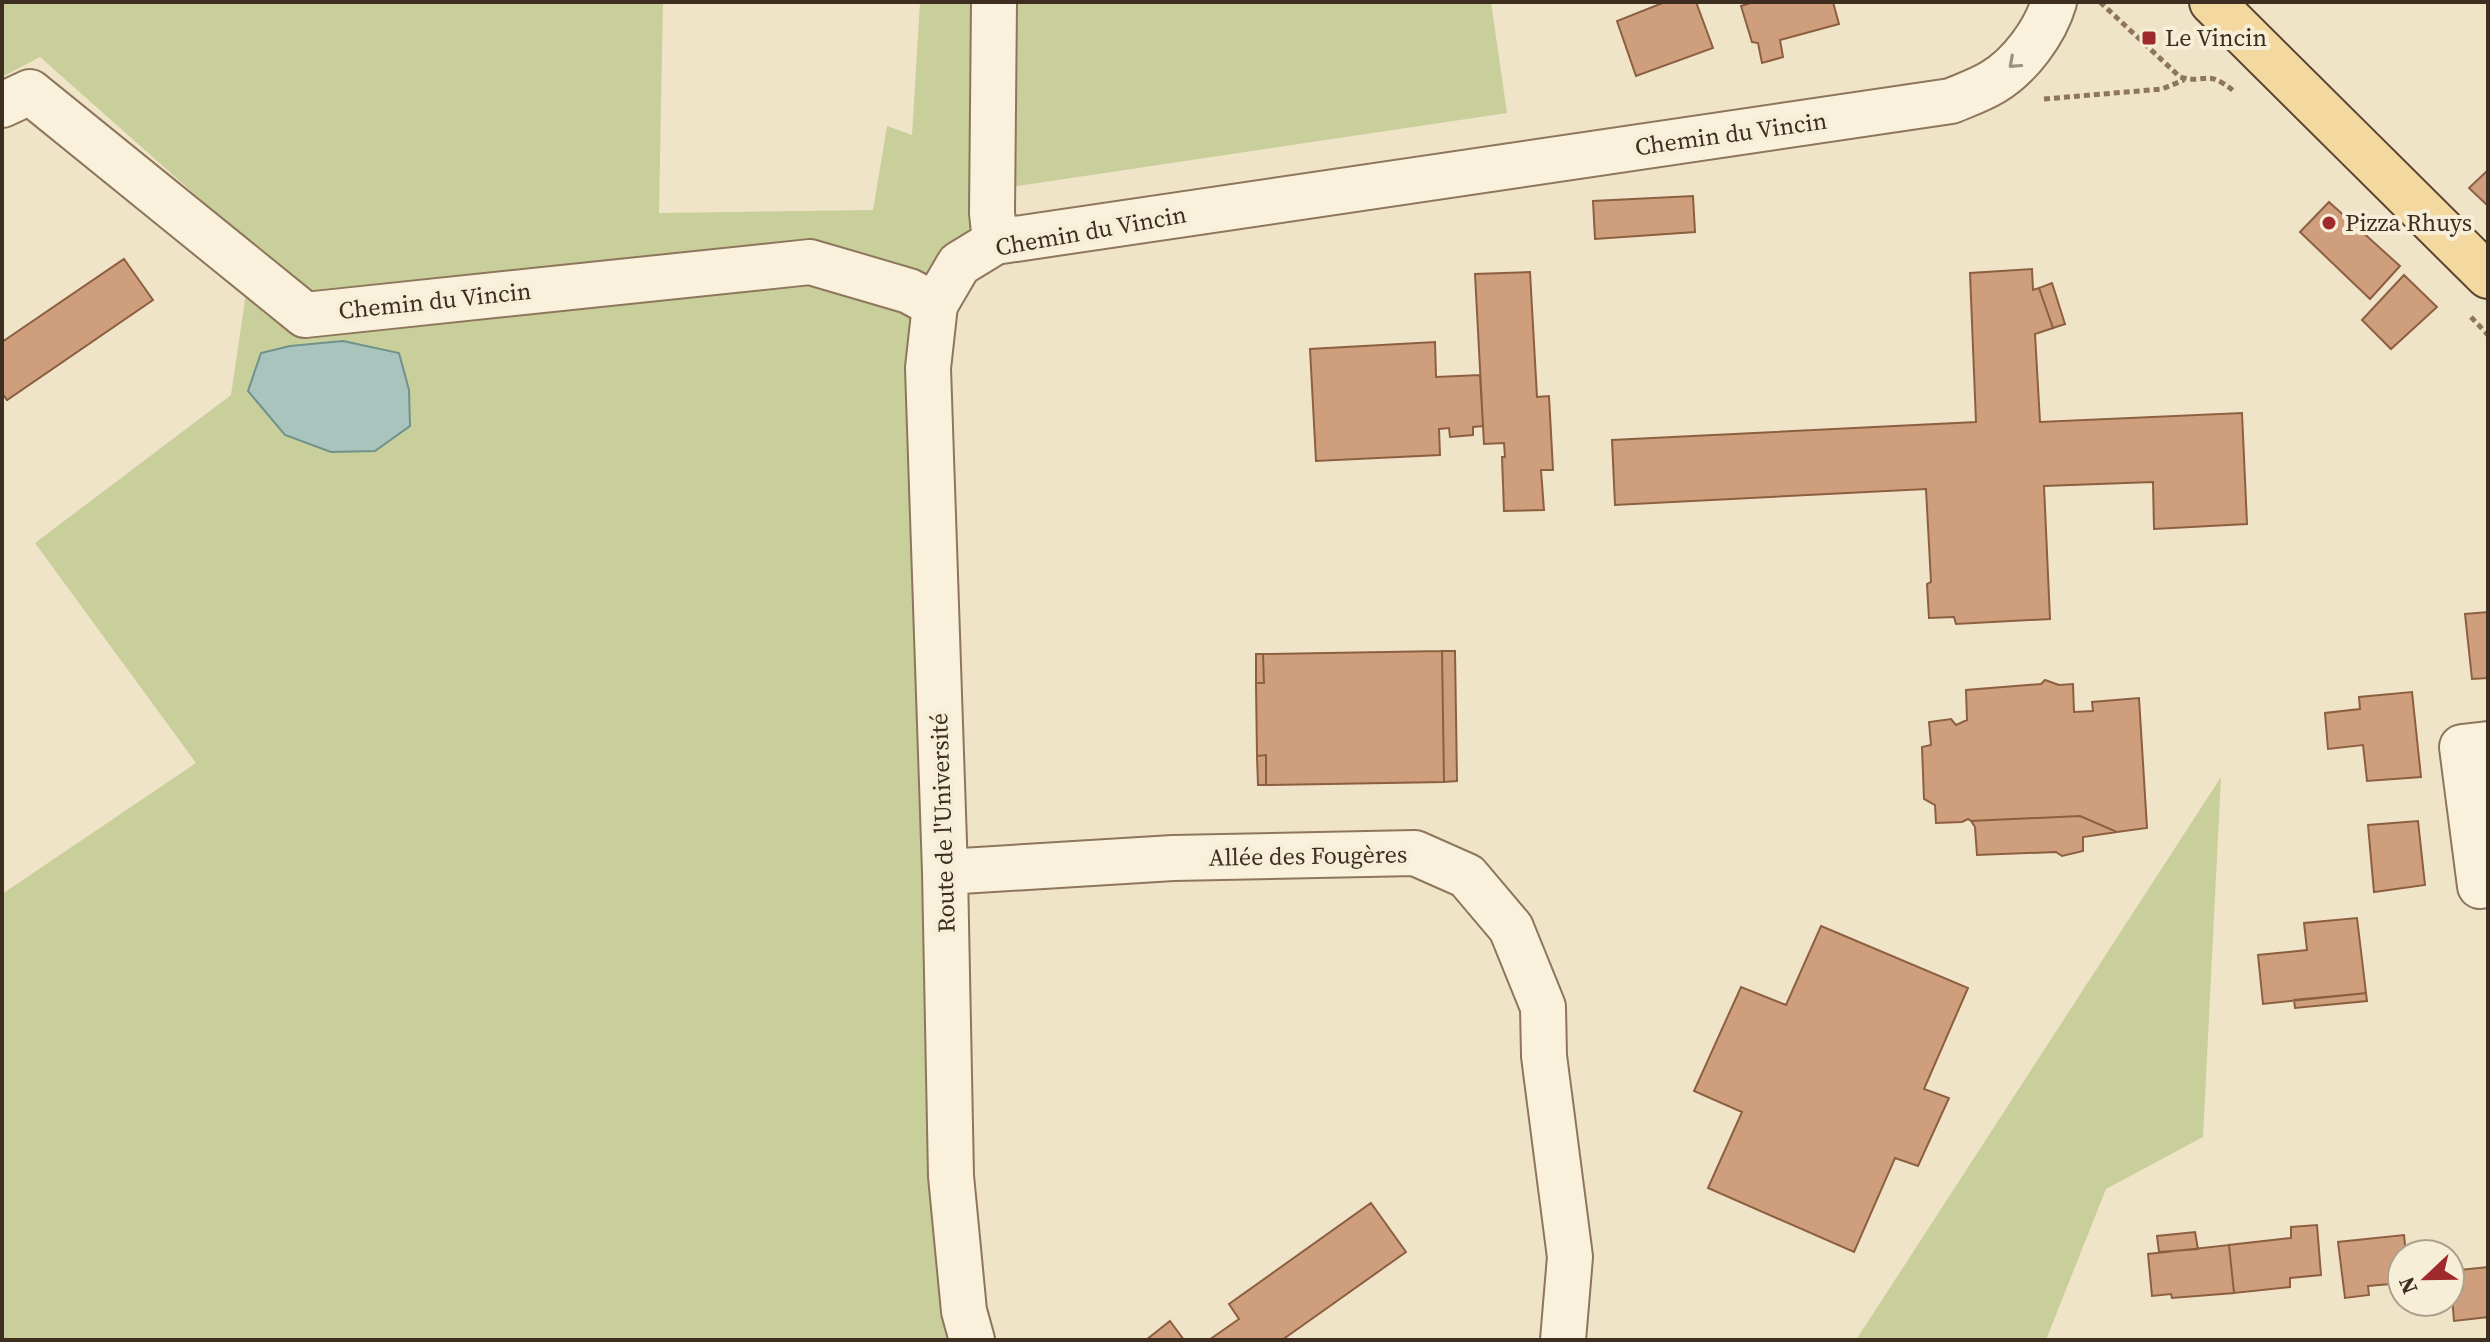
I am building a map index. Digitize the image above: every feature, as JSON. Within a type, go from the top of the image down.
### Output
[{"type":"main road","points":[[2212,2],[2488,276]]},
{"type":"street","points":[[994,2],[992,213],[995,242]]},
{"type":"street","name":"Chemin du Vincin","points":[[2,105],[30,92],[305,315],[810,262],[909,291],[935,305],[959,264],[995,242],[1951,101],[1994,82],[2024,56],[2049,17],[2054,2]]},
{"type":"street","name":"Route de l'Université","points":[[935,305],[928,368],[945,872],[951,1176],[964,1311],[972,1340]]},
{"type":"street","points":[[2488,744],[2462,747],[2480,886],[2488,885]]},
{"type":"street","name":"Allée des Fougères","points":[[945,872],[1173,858],[1415,853],[1467,876],[1511,928],[1543,1007],[1544,1056],[1570,1257],[1563,1340]]},
{"type":"path","points":[[2100,2],[2180,77],[2186,79]]},
{"type":"path","points":[[2036,100],[2162,89],[2186,79],[2209,76],[2219,79],[2238,94]]},
{"type":"path","points":[[2466,313],[2488,335]]},
{"type":"green space","points":[[2,2],[663,2],[659,213],[873,210],[887,126],[912,135],[920,2],[1491,2],[1507,113],[971,193],[981,271],[948,318],[973,1276],[995,1340],[2,1340],[2,894],[196,763],[35,543],[231,395],[253,246],[40,57],[2,77]]},
{"type":"green space","points":[[2221,777],[2203,1137],[2106,1189],[2046,1340],[1856,1340]]},
{"type":"water","points":[[343,341],[399,353],[409,390],[410,426],[375,451],[331,452],[285,435],[248,391],[261,353],[290,346]]},
{"type":"building","points":[[1665,2],[1696,2],[1713,48],[1636,76],[1617,21]]},
{"type":"building","points":[[1754,2],[1833,2],[1839,24],[1780,40],[1783,57],[1762,63],[1758,43],[1752,42],[1741,6]]},
{"type":"building","points":[[2488,170],[2488,206],[2469,188]]},
{"type":"building","points":[[1693,196],[1695,232],[1595,239],[1593,201]]},
{"type":"building","points":[[2329,202],[2400,266],[2370,299],[2300,232]]},
{"type":"building","points":[[124,259],[153,300],[7,400],[2,393],[2,342]]},
{"type":"building","points":[[2032,269],[2033,290],[2039,288],[2053,328],[2035,334],[2040,422],[2242,413],[2247,524],[2154,529],[2153,482],[2044,486],[2050,619],[1956,624],[1954,617],[1929,618],[1927,584],[1931,582],[1926,489],[1615,505],[1612,440],[1976,422],[1970,273]]},
{"type":"building","points":[[1530,272],[1537,397],[1549,396],[1553,470],[1541,470],[1544,510],[1504,511],[1504,443],[1484,444],[1475,274]]},
{"type":"building","points":[[2404,275],[2437,307],[2391,349],[2362,320]]},
{"type":"building","points":[[2052,283],[2065,324],[2053,328],[2039,288]]},
{"type":"building","points":[[1435,342],[1436,377],[1480,375],[1483,426],[1473,427],[1473,435],[1450,437],[1449,428],[1439,429],[1440,455],[1316,461],[1310,349]]},
{"type":"building","points":[[2488,612],[2488,678],[2472,679],[2465,614]]},
{"type":"building","points":[[1442,651],[1455,651],[1457,781],[1444,782]]},
{"type":"building","points":[[1442,651],[1444,782],[1266,785],[1266,755],[1257,756],[1256,683],[1264,683],[1263,654]]},
{"type":"building","points":[[1256,654],[1263,654],[1264,683],[1256,683]]},
{"type":"building","points":[[2045,680],[2059,685],[2073,684],[2074,712],[2093,711],[2092,702],[2139,698],[2147,828],[2117,832],[2080,816],[1968,819],[1936,823],[1935,805],[1924,799],[1922,747],[1931,745],[1929,722],[1951,719],[1956,725],[1967,720],[1966,690],[2041,684]]},
{"type":"building","points":[[2412,692],[2421,777],[2367,781],[2363,745],[2328,749],[2325,713],[2360,709],[2359,697]]},
{"type":"building","points":[[1266,755],[1266,785],[1258,785],[1257,756]]},
{"type":"building","points":[[2080,816],[2117,832],[2083,837],[2083,851],[2062,856],[2056,852],[1977,855],[1975,827],[1971,821]]},
{"type":"building","points":[[2418,821],[2425,885],[2374,892],[2368,825]]},
{"type":"building","points":[[2357,918],[2366,993],[2263,1004],[2258,955],[2307,950],[2304,923]]},
{"type":"building","points":[[1821,926],[1968,988],[1924,1089],[1949,1098],[1918,1166],[1895,1158],[1854,1252],[1708,1188],[1742,1112],[1694,1091],[1741,987],[1786,1005]]},
{"type":"building","points":[[2366,993],[2367,1001],[2295,1008],[2294,1000]]},
{"type":"building","points":[[1371,1203],[1406,1252],[1282,1340],[1209,1340],[1239,1319],[1229,1304]]},
{"type":"building","points":[[2317,1225],[2321,1275],[2290,1278],[2290,1287],[2234,1293],[2229,1245],[2291,1238],[2291,1227]]},
{"type":"building","points":[[2195,1232],[2198,1249],[2159,1252],[2157,1236]]},
{"type":"building","points":[[2404,1235],[2404,1238],[2386,1238],[2386,1284],[2368,1286],[2369,1295],[2345,1298],[2338,1242]]},
{"type":"building","points":[[2229,1245],[2234,1293],[2172,1298],[2171,1294],[2152,1296],[2148,1254]]},
{"type":"building","points":[[2488,1267],[2488,1317],[2454,1321],[2454,1318],[2466,1318],[2466,1269]]},
{"type":"building","points":[[1170,1321],[1184,1340],[1146,1340]]},
{"type":"place","name":"Le Vincin","points":[[2149,38]]},
{"type":"place","name":"Pizza Rhuys","points":[[2329,223]]}]
